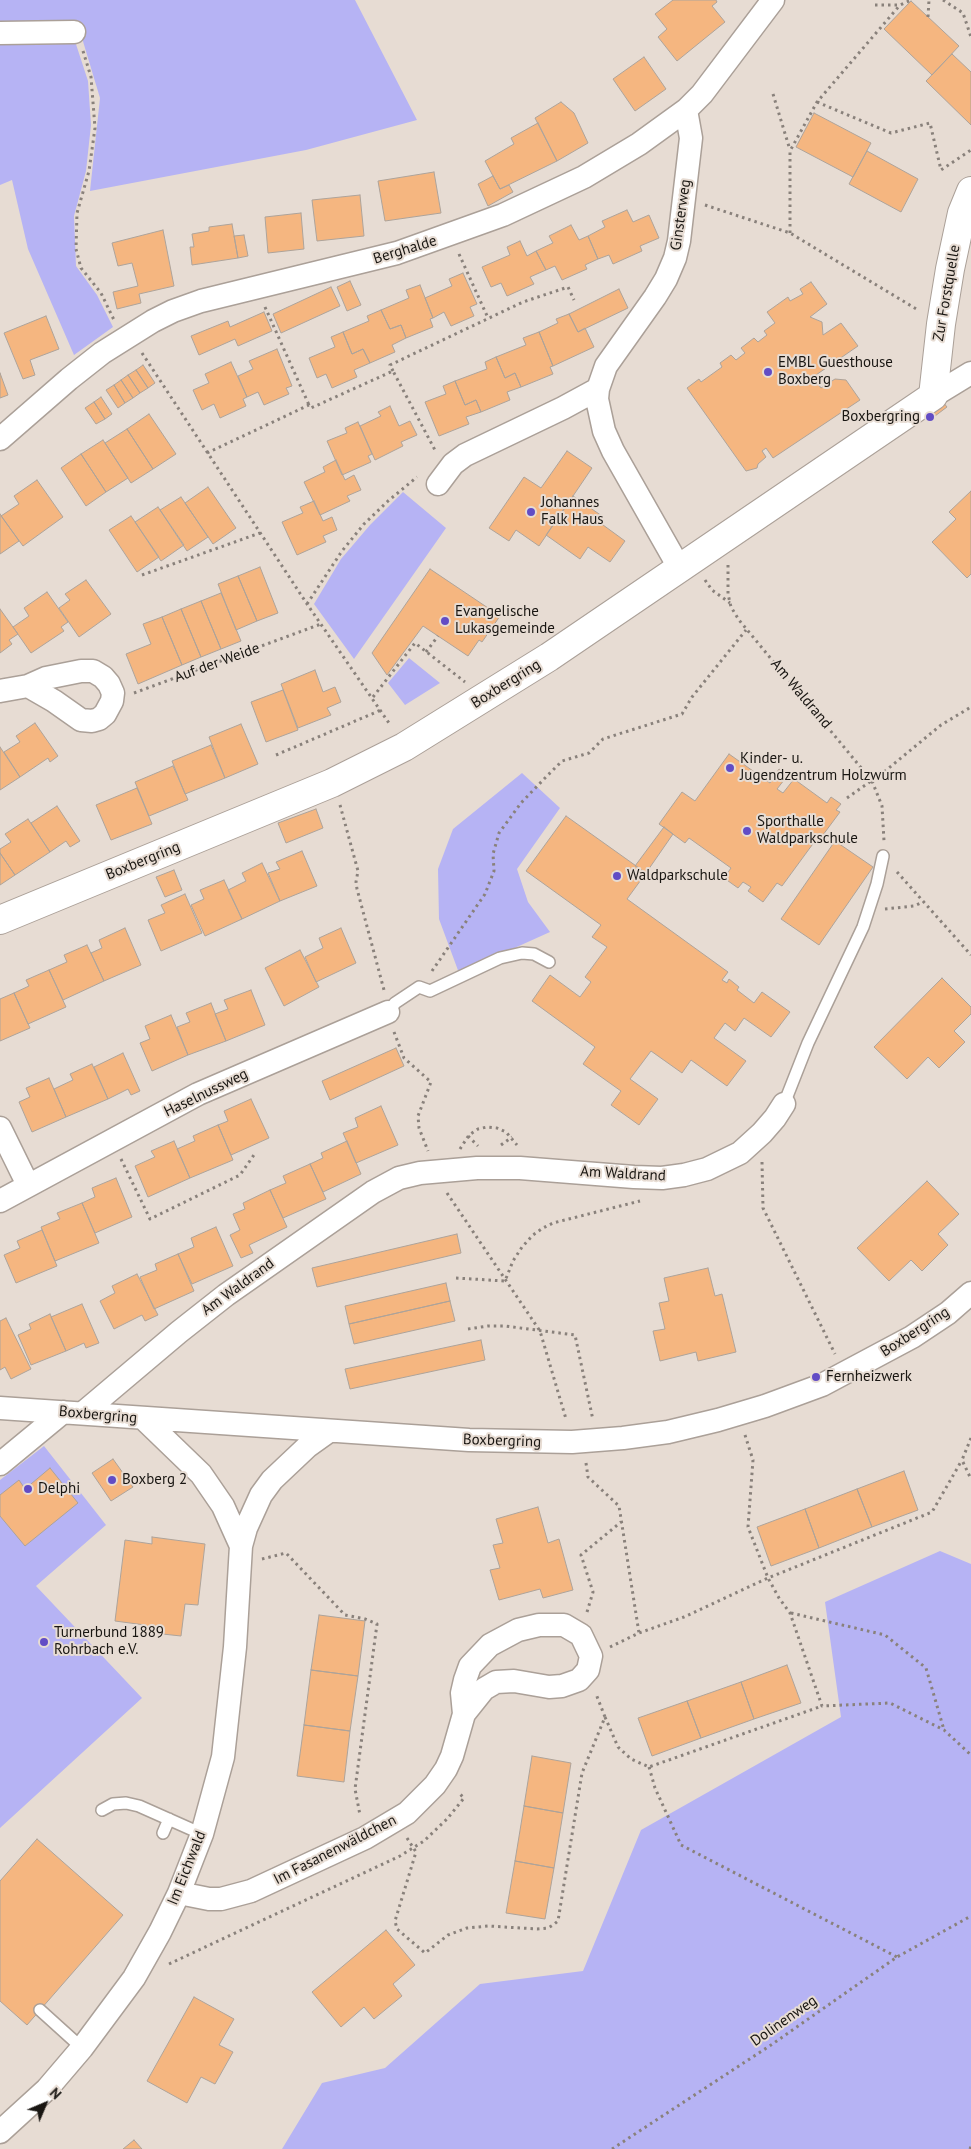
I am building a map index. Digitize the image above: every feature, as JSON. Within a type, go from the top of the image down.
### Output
[{"type":"street","name":"Berghalde","points":[[0,439],[102,353],[173,311],[201,301],[397,254],[451,236],[503,215],[584,176],[639,144],[686,110],[702,94],[773,0]]},
{"type":"street","points":[[0,32],[77,39]]},
{"type":"street","name":"Ginsterweg","points":[[680,569],[613,451],[598,410],[598,389],[606,366],[655,297],[666,279],[675,258],[679,241],[691,138],[686,110]]},
{"type":"street","name":"Zur Forstquelle","points":[[933,396],[941,324],[950,269],[962,213],[971,191]]},
{"type":"street","name":"Boxbergring","points":[[0,920],[332,783],[404,747],[485,698],[731,535],[933,396],[971,373]]},
{"type":"street","points":[[435,473],[465,455],[598,389]]},
{"type":"street","points":[[0,691],[28,686],[46,678],[81,671],[93,671],[110,684],[113,692],[112,701],[105,714],[99,719],[92,721],[81,720],[28,686]]},
{"type":"street","name":"Haselnussweg","points":[[0,1200],[198,1094],[388,1012]]},
{"type":"street","name":"Am Waldrand","points":[[0,1464],[73,1412],[226,1295],[373,1192],[399,1178],[460,1170],[520,1168],[634,1177],[662,1178],[684,1175],[707,1169],[728,1159],[750,1145],[775,1118],[784,1104]]},
{"type":"street","points":[[0,1128],[28,1185]]},
{"type":"street","name":"Boxbergring","points":[[0,1408],[469,1440],[556,1442],[598,1440],[668,1432],[739,1415],[822,1385],[929,1326],[971,1293]]},
{"type":"street","name":"Im Eichwald","points":[[144,1419],[201,1474],[223,1506],[240,1556]]},
{"type":"street","name":"Im Eichwald","points":[[0,2132],[46,2089],[82,2048],[142,1965],[160,1932],[202,1834],[223,1758],[235,1647],[240,1556],[252,1513],[261,1495],[272,1480],[308,1446],[329,1431]]},
{"type":"street","name":"Im Fasanenwäldchen","points":[[178,1893],[209,1899],[234,1896],[272,1882],[365,1838],[396,1820],[420,1801],[441,1776],[452,1756],[464,1714],[462,1693],[465,1680],[470,1666],[490,1644],[518,1630],[539,1624],[564,1625],[574,1629]]},
{"type":"street","points":[[574,1629],[582,1635],[587,1666]]},
{"type":"street","name":"Im Fasanenwäldchen","points":[[464,1714],[484,1689],[496,1682],[514,1681],[548,1687],[562,1686],[579,1680],[587,1666]]},
{"type":"lane","name":"Am Waldrand","points":[[784,1104],[808,1043],[869,910],[883,856]]},
{"type":"lane","points":[[388,1012],[395,1003],[419,987],[430,991],[510,955],[534,954],[549,962]]},
{"type":"lane","points":[[102,1810],[114,1804],[126,1803],[202,1834]]},
{"type":"lane","points":[[163,1833],[169,1819]]},
{"type":"lane","points":[[40,2010],[82,2048]]},
{"type":"path","points":[[876,5],[900,5],[911,0]]},
{"type":"path","points":[[928,17],[929,0]]},
{"type":"path","points":[[942,0],[963,13],[971,37]]},
{"type":"path","points":[[790,151],[817,102],[900,5]]},
{"type":"path","points":[[77,39],[91,77],[95,128],[89,171],[77,213],[76,249],[81,268],[101,293],[108,309]]},
{"type":"path","points":[[773,94],[790,151],[790,234]]},
{"type":"path","points":[[817,102],[891,133],[930,123],[941,170],[971,150]]},
{"type":"path","points":[[703,205],[790,234],[918,310]]},
{"type":"path","points":[[451,236],[488,318]]},
{"type":"path","points":[[256,288],[311,408],[393,371]]},
{"type":"path","points":[[307,604],[342,551],[364,524],[388,501],[435,473],[390,365],[523,302],[568,288],[574,300]]},
{"type":"path","points":[[130,335],[307,604],[381,710],[404,747]]},
{"type":"path","points":[[207,453],[309,405]]},
{"type":"path","points":[[142,575],[260,533]]},
{"type":"path","name":"Am Waldrand","points":[[731,535],[727,585],[734,613],[746,630],[872,781],[882,806],[883,856]]},
{"type":"path","points":[[707,583],[712,590],[730,603]]},
{"type":"path","name":"Auf der Weide","points":[[112,701],[321,624]]},
{"type":"path","points":[[419,987],[441,960],[485,894],[494,871],[493,854],[499,833],[526,797],[562,761],[589,753],[603,739],[682,714],[692,697],[746,630]]},
{"type":"path","points":[[426,652],[438,636]]},
{"type":"path","points":[[372,697],[415,643],[485,698]]},
{"type":"path","points":[[847,798],[872,781],[941,725],[971,707]]},
{"type":"path","points":[[276,755],[381,710]]},
{"type":"path","points":[[341,808],[358,871],[357,889],[381,974]]},
{"type":"path","points":[[883,856],[971,955]]},
{"type":"path","points":[[869,910],[914,906],[923,902]]},
{"type":"path","points":[[398,1044],[404,1058],[431,1082],[420,1110],[418,1122],[437,1172],[452,1202],[540,1331],[565,1417]]},
{"type":"path","points":[[460,1170],[459,1157],[463,1142],[473,1132],[488,1127],[502,1130],[514,1140],[518,1148],[520,1168]]},
{"type":"path","points":[[762,1133],[763,1208],[845,1374]]},
{"type":"path","points":[[122,1161],[150,1219],[240,1175],[256,1152]]},
{"type":"path","points":[[505,1281],[513,1261],[522,1247],[533,1235],[543,1228],[646,1198]]},
{"type":"path","points":[[456,1278],[505,1281]]},
{"type":"path","points":[[468,1329],[505,1326],[574,1335],[598,1440]]},
{"type":"path","points":[[739,1415],[754,1460],[748,1527],[768,1578],[778,1598],[790,1613],[822,1706]]},
{"type":"path","points":[[971,1438],[962,1460],[932,1512],[768,1578],[684,1617],[639,1633],[587,1666],[592,1684],[618,1747],[631,1759],[649,1767],[822,1706],[890,1703],[944,1730],[971,1756]]},
{"type":"path","points":[[962,1460],[971,1479]]},
{"type":"path","points":[[586,1466],[588,1477],[619,1506],[639,1633]]},
{"type":"path","points":[[574,1629],[586,1613],[592,1592],[581,1555],[622,1522]]},
{"type":"path","points":[[240,1556],[286,1553],[346,1615],[377,1624],[355,1788],[365,1838]]},
{"type":"path","points":[[790,1613],[885,1635],[926,1668],[944,1730]]},
{"type":"path","points":[[396,1820],[416,1852],[395,1921],[397,1930],[425,1953],[448,1935],[467,1928],[488,1926],[548,1928],[558,1921],[582,1773],[605,1716]]},
{"type":"path","points":[[649,1767],[655,1788],[681,1845],[897,1957]]},
{"type":"path","points":[[142,1965],[161,1967],[371,1870],[413,1848],[434,1833],[464,1798],[441,1776]]},
{"type":"path","name":"Dolinenweg","points":[[612,2149],[771,2045],[897,1957],[971,1916]]},
{"type":"shaded area","points":[[0,0],[355,0],[417,120],[306,150],[90,191],[100,98],[79,28],[0,29]]},
{"type":"shaded area","points":[[0,35],[73,35],[88,81],[91,125],[86,171],[74,216],[76,266],[97,295],[113,327],[74,355],[28,249],[12,180],[0,185]]},
{"type":"shaded area","points":[[403,492],[446,528],[354,659],[314,604],[341,559],[370,525]]},
{"type":"shaded area","points":[[409,658],[440,683],[405,705],[388,683]]},
{"type":"shaded area","points":[[522,773],[560,808],[517,869],[528,902],[550,932],[459,973],[439,919],[438,869],[453,829]]},
{"type":"shaded area","name":"Turnerbund 1889 Rohrbach e.V.","points":[[44,1446],[106,1525],[36,1586],[142,1698],[0,1828],[0,1480]]},
{"type":"shaded area","points":[[940,1551],[971,1564],[971,2149],[282,2149],[322,2083],[385,2068],[480,1984],[583,1971],[641,1830],[841,1717],[825,1602]]},
{"type":"building","points":[[673,0],[716,0],[717,2],[712,6],[725,22],[677,61],[658,37],[667,29],[655,14]]},
{"type":"building","points":[[911,1],[959,46],[932,75],[884,29]]},
{"type":"building","points":[[952,54],[971,72],[971,125],[926,81]]},
{"type":"building","points":[[644,57],[666,89],[635,111],[613,79]]},
{"type":"building","points":[[561,102],[574,113],[588,143],[557,161],[535,118]]},
{"type":"building","points":[[814,113],[871,143],[853,177],[796,147]]},
{"type":"building","points":[[538,123],[557,161],[500,189],[485,161],[514,144],[511,138]]},
{"type":"building","points":[[867,151],[918,179],[901,212],[849,184]]},
{"type":"building","points":[[434,172],[441,213],[385,221],[378,181]]},
{"type":"building","points":[[493,176],[500,189],[509,185],[513,192],[488,206],[478,184]]},
{"type":"building","points":[[360,195],[364,236],[317,241],[312,200]]},
{"type":"building","points":[[627,210],[633,222],[649,215],[659,238],[640,246],[642,251],[613,264],[609,255],[598,259],[588,236],[605,227],[602,221]]},
{"type":"building","points":[[301,213],[304,249],[268,253],[265,217]]},
{"type":"building","points":[[232,224],[238,258],[192,265],[190,247],[194,247],[192,234],[209,231],[209,227]]},
{"type":"building","points":[[571,225],[579,240],[588,236],[598,259],[585,265],[587,269],[562,280],[555,266],[546,270],[536,251],[553,243],[549,236]]},
{"type":"building","points":[[163,230],[174,286],[139,294],[141,303],[117,309],[113,292],[138,286],[132,263],[118,266],[112,243]]},
{"type":"building","points":[[244,235],[248,256],[238,258],[234,236]]},
{"type":"building","points":[[520,241],[527,256],[536,251],[546,270],[530,277],[534,284],[507,296],[501,283],[491,287],[482,267],[510,255],[507,247]]},
{"type":"building","points":[[463,273],[477,304],[470,307],[474,316],[451,326],[444,312],[433,318],[425,298],[452,286],[449,279]]},
{"type":"building","points":[[350,281],[361,305],[347,311],[337,287]]},
{"type":"building","name":"EMBL Guesthouse Boxberg","points":[[811,282],[827,304],[810,317],[822,322],[823,335],[841,323],[858,346],[813,377],[821,388],[835,379],[846,380],[860,400],[773,458],[766,448],[762,451],[766,457],[758,464],[757,468],[746,471],[687,388],[699,379],[701,382],[722,367],[720,363],[731,355],[736,360],[745,353],[741,348],[754,338],[758,342],[767,335],[764,331],[775,323],[767,312],[788,297],[790,301],[803,294],[800,289]]},
{"type":"building","points":[[420,285],[433,318],[430,319],[433,327],[406,338],[401,325],[390,329],[381,310],[409,298],[406,290]]},
{"type":"building","points":[[331,287],[340,306],[281,333],[273,314]]},
{"type":"building","points":[[619,289],[628,308],[578,332],[569,314]]},
{"type":"building","points":[[381,310],[390,329],[401,325],[406,338],[392,345],[395,352],[370,363],[363,349],[352,354],[343,332],[369,321],[367,316]]},
{"type":"building","points":[[264,312],[272,331],[238,346],[235,339],[199,355],[191,336],[228,321],[230,327]]},
{"type":"building","points":[[569,314],[578,332],[585,328],[594,347],[553,366],[539,332],[558,323],[556,319]]},
{"type":"building","points":[[46,316],[59,349],[30,360],[35,375],[23,379],[4,333]]},
{"type":"building","points":[[343,332],[352,354],[363,349],[370,363],[354,370],[357,377],[332,388],[326,374],[317,378],[309,358],[335,347],[331,337]]},
{"type":"building","points":[[539,332],[553,366],[550,367],[553,374],[521,387],[515,373],[505,378],[496,357],[526,345],[523,338]]},
{"type":"building","points":[[277,349],[292,386],[286,388],[289,394],[264,405],[258,392],[247,397],[238,376],[253,369],[249,361]]},
{"type":"building","points":[[496,357],[505,378],[515,373],[521,387],[507,392],[510,400],[481,412],[476,400],[465,405],[455,381],[487,369],[485,362]]},
{"type":"building","points":[[231,362],[247,397],[243,399],[246,406],[220,418],[214,404],[202,410],[193,390],[209,383],[205,374]]},
{"type":"building","points":[[143,365],[155,383],[148,388],[136,370]]},
{"type":"building","points":[[136,370],[148,388],[140,393],[128,375]]},
{"type":"building","points":[[0,373],[8,395],[0,398]]},
{"type":"building","points":[[128,375],[140,393],[133,398],[121,380]]},
{"type":"building","points":[[121,380],[133,398],[125,403],[114,385]]},
{"type":"building","points":[[455,381],[465,405],[476,400],[481,412],[466,417],[469,424],[439,436],[425,402],[446,394],[443,386]]},
{"type":"building","points":[[114,385],[125,403],[118,408],[106,390]]},
{"type":"building","points":[[101,397],[112,414],[105,419],[94,402]]},
{"type":"building","points":[[94,402],[105,419],[96,424],[85,408]]},
{"type":"building","points":[[943,402],[947,407],[935,416],[931,411]]},
{"type":"building","points":[[390,406],[399,426],[410,421],[417,435],[401,442],[403,446],[375,460],[360,426],[381,416],[378,412]]},
{"type":"building","points":[[149,414],[176,454],[153,469],[127,429]]},
{"type":"building","points":[[358,422],[372,454],[368,456],[371,462],[342,475],[327,441],[347,433],[345,428]]},
{"type":"building","points":[[127,429],[153,469],[131,483],[105,443]]},
{"type":"building","points":[[103,440],[128,478],[106,492],[81,454]]},
{"type":"building","name":"Johannes Falk Haus","points":[[567,451],[592,468],[539,546],[516,530],[509,541],[489,528],[524,477],[541,488]]},
{"type":"building","points":[[81,454],[106,492],[86,506],[61,468]]},
{"type":"building","points":[[336,460],[345,480],[354,475],[361,490],[347,496],[350,501],[320,515],[304,482],[325,472],[323,467]]},
{"type":"building","points":[[37,480],[63,517],[23,546],[1,516],[19,504],[14,496]]},
{"type":"building","points":[[208,487],[236,528],[213,544],[185,503]]},
{"type":"building","points":[[971,491],[971,574],[967,578],[932,542],[956,519],[949,512]]},
{"type":"building","points":[[573,496],[602,516],[599,522],[625,541],[610,562],[588,547],[580,559],[546,535]]},
{"type":"building","points":[[181,497],[208,537],[187,551],[160,510]]},
{"type":"building","points":[[314,501],[323,521],[332,517],[337,530],[323,536],[326,542],[297,555],[282,522],[303,513],[300,507]]},
{"type":"building","points":[[158,507],[184,545],[161,561],[135,522]]},
{"type":"building","points":[[0,514],[19,541],[0,554]]},
{"type":"building","points":[[131,516],[159,557],[137,572],[109,530]]},
{"type":"building","points":[[260,567],[278,613],[257,621],[238,576]]},
{"type":"building","name":"Evangelische Lukasgemeinde","points":[[430,569],[500,616],[482,642],[479,640],[468,656],[423,626],[387,675],[372,653]]},
{"type":"building","points":[[238,576],[257,621],[236,630],[218,584]]},
{"type":"building","points":[[86,580],[111,614],[79,637],[59,608],[70,600],[65,594]]},
{"type":"building","points":[[47,592],[68,622],[61,627],[64,631],[31,653],[13,627],[29,616],[24,608]]},
{"type":"building","points":[[221,593],[241,641],[221,649],[201,601]]},
{"type":"building","points":[[201,601],[221,649],[201,657],[181,609]]},
{"type":"building","points":[[0,609],[18,634],[9,640],[12,644],[0,653]]},
{"type":"building","points":[[181,609],[201,657],[182,665],[162,617]]},
{"type":"building","points":[[162,617],[182,665],[138,684],[126,654],[151,644],[143,624]]},
{"type":"building","points":[[315,670],[323,692],[335,687],[341,702],[327,708],[331,715],[298,728],[281,684]]},
{"type":"building","points":[[283,690],[298,730],[266,742],[251,702]]},
{"type":"building","points":[[35,723],[58,756],[50,762],[48,758],[20,777],[4,752],[20,742],[16,736]]},
{"type":"building","points":[[241,724],[258,764],[225,778],[209,737]]},
{"type":"building","points":[[211,745],[225,778],[185,794],[172,761]]},
{"type":"building","points":[[0,747],[20,777],[0,790]]},
{"type":"building","name":"Sporthalle Waldparkschule","points":[[729,754],[770,783],[779,769],[788,775],[777,789],[783,793],[794,779],[827,803],[831,797],[841,804],[836,810],[840,812],[817,843],[815,841],[782,886],[777,883],[763,902],[748,891],[751,887],[743,882],[738,888],[724,878],[731,868],[689,838],[685,843],[659,824],[682,792],[695,801]]},
{"type":"building","points":[[173,766],[188,800],[149,816],[135,782]]},
{"type":"building","points":[[137,788],[152,824],[111,840],[96,805]]},
{"type":"building","points":[[57,806],[80,841],[70,847],[66,841],[50,852],[31,823]]},
{"type":"building","points":[[316,809],[323,828],[286,843],[278,823]]},
{"type":"building","points":[[566,816],[646,873],[627,899],[728,972],[722,980],[727,983],[729,979],[739,987],[737,990],[754,1003],[762,992],[790,1012],[771,1037],[744,1018],[735,1031],[725,1023],[714,1038],[746,1061],[727,1086],[691,1060],[682,1073],[651,1051],[630,1079],[658,1099],[639,1125],[611,1105],[621,1091],[583,1064],[595,1047],[532,1001],[550,975],[580,997],[591,982],[585,977],[607,947],[592,937],[601,925],[526,871]]},
{"type":"building","points":[[28,819],[50,852],[15,875],[0,853],[0,849],[11,842],[5,834]]},
{"type":"building","points":[[664,827],[673,834],[646,873],[635,866]]},
{"type":"building","points":[[835,841],[873,867],[819,945],[781,919]]},
{"type":"building","points":[[302,851],[317,886],[280,901],[268,873],[280,869],[276,862]]},
{"type":"building","points":[[0,853],[15,875],[0,885]]},
{"type":"building","points":[[262,863],[280,901],[242,919],[228,890],[246,881],[242,873]]},
{"type":"building","points":[[174,870],[182,890],[165,897],[156,877]]},
{"type":"building","points":[[224,880],[242,919],[205,936],[191,905],[204,899],[200,890]]},
{"type":"building","points":[[185,894],[202,933],[161,951],[148,920],[165,913],[161,905]]},
{"type":"building","points":[[125,928],[141,965],[104,981],[91,953],[102,948],[99,940]]},
{"type":"building","points":[[341,928],[356,963],[316,982],[305,957],[323,948],[319,938]]},
{"type":"building","points":[[87,945],[104,981],[63,1000],[49,970],[67,962],[64,955]]},
{"type":"building","points":[[300,950],[319,987],[284,1006],[265,968]]},
{"type":"building","points":[[49,970],[66,1007],[28,1024],[14,993],[29,986],[26,980]]},
{"type":"building","points":[[942,978],[971,1007],[971,1014],[954,1031],[965,1042],[939,1068],[928,1057],[907,1079],[874,1047]]},
{"type":"building","points":[[251,990],[265,1025],[226,1041],[215,1014],[228,1009],[224,1000]]},
{"type":"building","points":[[14,993],[30,1028],[0,1041],[0,999]]},
{"type":"building","points":[[211,1003],[226,1041],[188,1055],[177,1027],[190,1022],[186,1013]]},
{"type":"building","points":[[171,1015],[188,1055],[152,1071],[140,1043],[150,1039],[145,1026]]},
{"type":"building","points":[[396,1048],[404,1066],[330,1100],[322,1081]]},
{"type":"building","points":[[123,1053],[140,1091],[131,1095],[128,1089],[108,1099],[94,1067]]},
{"type":"building","points":[[92,1064],[108,1099],[66,1117],[54,1089],[73,1080],[70,1074]]},
{"type":"building","points":[[49,1078],[66,1117],[32,1132],[19,1102],[30,1097],[26,1088]]},
{"type":"building","points":[[251,1099],[269,1138],[231,1155],[218,1125],[228,1121],[224,1111]]},
{"type":"building","points":[[381,1106],[398,1145],[356,1163],[343,1133],[358,1127],[355,1118]]},
{"type":"building","points":[[218,1125],[233,1160],[190,1178],[177,1149],[195,1141],[193,1136]]},
{"type":"building","points":[[174,1141],[190,1178],[148,1197],[135,1166],[155,1157],[151,1151]]},
{"type":"building","points":[[347,1141],[361,1174],[323,1192],[310,1164],[323,1158],[321,1153]]},
{"type":"building","points":[[310,1164],[326,1199],[283,1218],[270,1190],[286,1183],[283,1176]]},
{"type":"building","points":[[116,1178],[132,1217],[95,1233],[82,1203],[95,1197],[92,1188]]},
{"type":"building","points":[[927,1181],[959,1214],[938,1234],[948,1245],[922,1271],[911,1260],[889,1281],[857,1248]]},
{"type":"building","points":[[270,1190],[287,1227],[249,1245],[253,1253],[241,1258],[230,1235],[240,1230],[233,1214],[245,1209],[243,1203]]},
{"type":"building","points":[[82,1203],[99,1243],[55,1261],[41,1227],[60,1219],[57,1213]]},
{"type":"building","points":[[216,1227],[233,1266],[192,1284],[178,1254],[194,1247],[191,1238]]},
{"type":"building","points":[[42,1230],[57,1266],[16,1283],[4,1255],[20,1248],[17,1241]]},
{"type":"building","points":[[457,1234],[461,1253],[317,1287],[312,1268]]},
{"type":"building","points":[[178,1254],[194,1291],[154,1309],[140,1277],[157,1270],[155,1264]]},
{"type":"building","points":[[708,1268],[715,1296],[722,1294],[736,1352],[698,1361],[696,1352],[660,1361],[653,1331],[665,1329],[659,1303],[669,1301],[664,1278]]},
{"type":"building","points":[[137,1274],[158,1315],[145,1321],[142,1315],[114,1329],[100,1301],[115,1293],[112,1286]]},
{"type":"building","points":[[446,1283],[450,1301],[349,1324],[345,1306]]},
{"type":"building","points":[[450,1301],[455,1321],[354,1344],[349,1324]]},
{"type":"building","points":[[82,1304],[99,1343],[86,1348],[84,1343],[66,1351],[51,1317]]},
{"type":"building","points":[[50,1314],[66,1351],[31,1365],[18,1335],[31,1329],[29,1324]]},
{"type":"building","points":[[6,1318],[31,1369],[11,1379],[5,1367],[0,1370],[0,1321]]},
{"type":"building","points":[[481,1340],[485,1360],[350,1389],[345,1369]]},
{"type":"building","name":"Boxberg 2","points":[[113,1459],[133,1487],[111,1501],[92,1473]]},
{"type":"building","points":[[50,1468],[78,1503],[25,1546],[0,1516],[0,1495],[19,1480],[25,1489]]},
{"type":"building","points":[[904,1471],[918,1510],[872,1527],[857,1489]]},
{"type":"building","points":[[857,1489],[872,1527],[819,1548],[805,1509]]},
{"type":"building","points":[[538,1507],[548,1543],[559,1539],[573,1590],[543,1598],[540,1589],[499,1600],[490,1570],[500,1568],[493,1545],[503,1543],[496,1519]]},
{"type":"building","points":[[805,1509],[819,1548],[771,1566],[757,1527]]},
{"type":"building","points":[[152,1537],[205,1544],[198,1605],[185,1604],[181,1636],[144,1632],[145,1625],[115,1621],[125,1540],[152,1544]]},
{"type":"building","points":[[319,1615],[365,1621],[358,1676],[311,1670]]},
{"type":"building","points":[[787,1665],[801,1703],[754,1719],[741,1682]]},
{"type":"building","points":[[311,1670],[358,1676],[350,1731],[304,1725]]},
{"type":"building","points":[[741,1682],[754,1719],[701,1738],[687,1701]]},
{"type":"building","points":[[687,1701],[701,1738],[652,1756],[638,1718]]},
{"type":"building","points":[[304,1725],[350,1731],[344,1782],[297,1776]]},
{"type":"building","points":[[532,1756],[571,1763],[563,1813],[524,1806]]},
{"type":"building","points":[[524,1806],[563,1813],[554,1868],[515,1861]]},
{"type":"building","points":[[37,1839],[123,1915],[27,2025],[0,2001],[0,1881]]},
{"type":"building","points":[[515,1861],[554,1868],[545,1919],[506,1913]]},
{"type":"building","points":[[386,1930],[415,1965],[393,1984],[402,1996],[374,2019],[364,2007],[341,2027],[312,1992]]},
{"type":"building","points":[[194,1997],[234,2019],[219,2045],[233,2052],[215,2084],[201,2077],[187,2103],[147,2081]]},
{"type":"building","points":[[134,2140],[142,2149],[123,2149]]},
{"type":"place","name":"EMBL Guesthouse Boxberg","points":[[768,372]]},
{"type":"place","name":"Boxbergring","points":[[930,417]]},
{"type":"place","name":"Johannes Falk Haus","points":[[531,512]]},
{"type":"place","name":"Evangelische Lukasgemeinde","points":[[445,621]]},
{"type":"place","name":"Kinder- u. Jugendzentrum Holzwurm","points":[[730,768]]},
{"type":"place","name":"Sporthalle Waldparkschule","points":[[747,831]]},
{"type":"place","name":"Waldparkschule","points":[[617,876]]},
{"type":"place","name":"Fernheizwerk","points":[[816,1377]]},
{"type":"place","name":"Boxberg 2","points":[[112,1480]]},
{"type":"place","name":"Delphi","points":[[28,1489]]},
{"type":"place","name":"Turnerbund 1889 Rohrbach e.V.","points":[[44,1642]]}]
